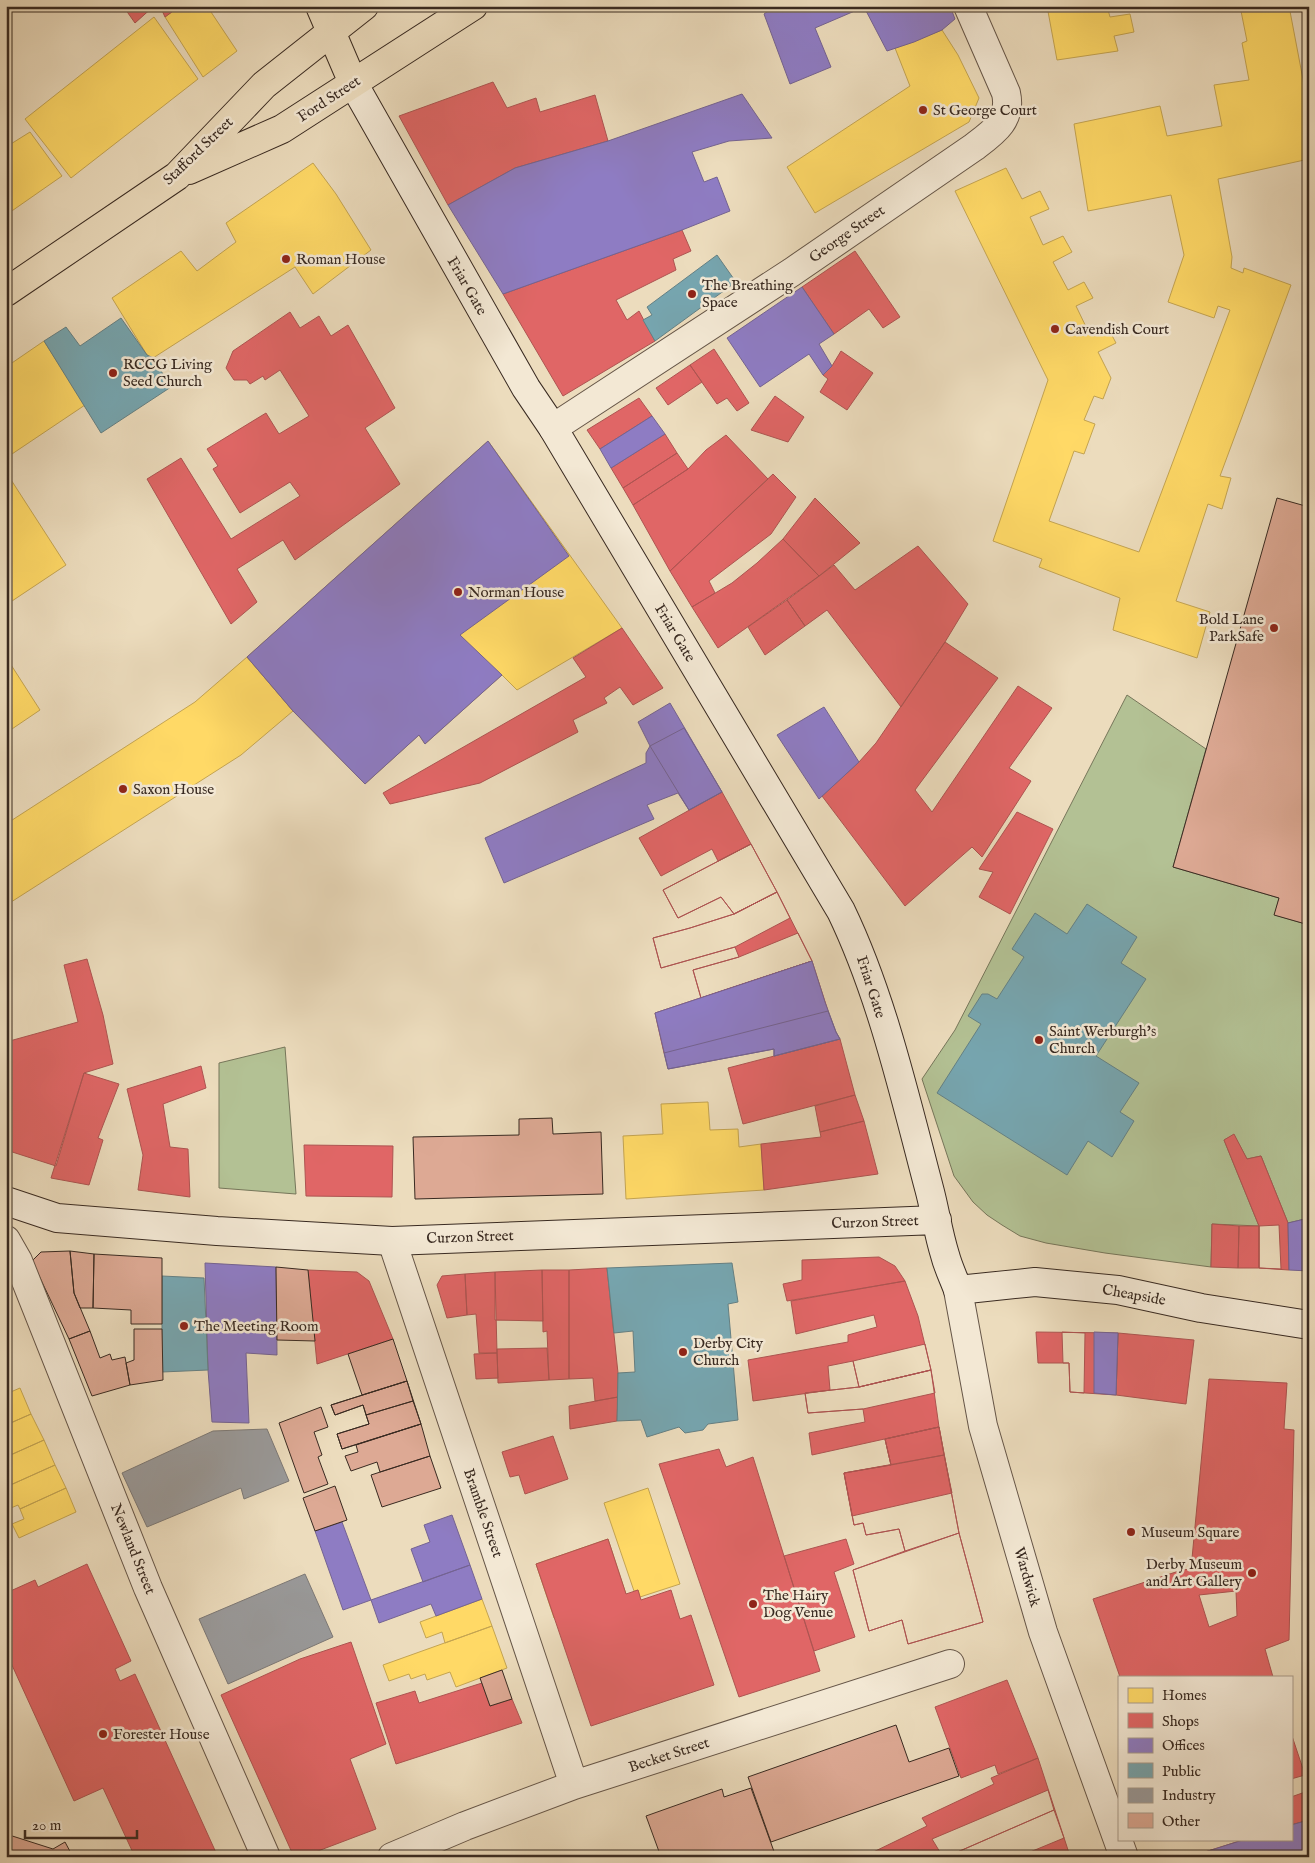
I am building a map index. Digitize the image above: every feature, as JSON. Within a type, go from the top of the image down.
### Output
[{"type":"main road","name":"Friar Gate","points":[[320,6],[353,83]]},
{"type":"main road","points":[[330,32],[364,6]]},
{"type":"main road","name":"Ford Street","points":[[177,176],[282,129],[473,6]]},
{"type":"main road","name":"Stafford Street","points":[[6,292],[177,176],[264,85],[330,32]]},
{"type":"street","name":"George Street","points":[[553,428],[792,272],[974,147],[1000,125],[1007,113],[1008,102],[1006,93],[968,6]]},
{"type":"street","name":"Friar Gate","points":[[353,83],[521,380],[553,428],[841,911],[856,941],[880,1014],[912,1122],[938,1220],[945,1255],[958,1290]]},
{"type":"street","name":"Curzon Street","points":[[6,1201],[56,1218],[218,1231],[392,1241],[938,1220]]},
{"type":"street","name":"Newland Street","points":[[6,1240],[18,1261],[148,1588],[266,1857]]},
{"type":"street","name":"Bramble Street","points":[[392,1241],[574,1785]]},
{"type":"street","name":"Cheapside","points":[[958,1290],[1035,1282],[1118,1290],[1201,1308],[1309,1325]]},
{"type":"street","name":"Wardwick","points":[[958,1290],[983,1426],[1044,1632],[1124,1857]]},
{"type":"street","name":"Becket Street","points":[[392,1857],[465,1826],[574,1785],[950,1664]]},
{"type":"green space","points":[[1127,695],[1206,749],[1173,867],[1279,898],[1275,915],[1309,925],[1309,1218],[1288,1223],[1261,1156],[1247,1159],[1234,1135],[1224,1140],[1259,1226],[1212,1224],[1211,1267],[1046,1243],[1020,1236],[1002,1225],[973,1202],[954,1176],[922,1079],[955,1030]]},
{"type":"green space","points":[[285,1047],[296,1194],[219,1188],[219,1063]]},
{"type":"building: Homes","points":[[180,6],[207,6],[237,51],[203,77],[165,17]]},
{"type":"building: Homes","points":[[1047,6],[1107,6],[1110,17],[1130,14],[1134,32],[1114,36],[1118,51],[1057,60]]},
{"type":"building: Homes","name":"Cavendish Court","points":[[1240,6],[1289,6],[1309,111],[1309,159],[1218,179],[1232,257],[1231,268],[1243,273],[1244,268],[1291,285],[1220,476],[1231,478],[1222,509],[1208,504],[1176,601],[1210,612],[1197,658],[1113,630],[1120,598],[1039,567],[1042,559],[993,541],[1048,380],[955,191],[1006,168],[1022,199],[1040,191],[1049,209],[1030,217],[1043,245],[1063,236],[1072,252],[1053,262],[1068,290],[1084,282],[1093,298],[1076,306],[1089,333],[1107,326],[1116,343],[1098,352],[1111,378],[1103,399],[1094,396],[1084,420],[1095,424],[1084,454],[1074,451],[1049,521],[1139,552],[1230,310],[1218,306],[1214,318],[1168,302],[1184,255],[1171,195],[1088,211],[1074,124],[1160,106],[1167,136],[1222,126],[1214,85],[1249,80],[1242,43],[1247,41]]},
{"type":"building: Homes","points":[[154,17],[198,79],[71,178],[25,119]]},
{"type":"building: Homes","name":"St George Court","points":[[942,30],[958,55],[979,98],[969,122],[815,213],[787,167],[910,86],[895,48]]},
{"type":"building: Homes","points":[[30,132],[62,176],[6,215],[6,147]]},
{"type":"building: Homes","name":"Roman House","points":[[313,163],[336,194],[371,250],[313,294],[295,267],[153,358],[147,355],[112,298],[181,251],[197,271],[236,242],[226,223]]},
{"type":"building: Homes","points":[[44,341],[85,405],[6,458],[6,367]]},
{"type":"building: Homes","name":"Norman House","points":[[488,441],[622,628],[517,690],[502,675],[425,744],[419,735],[365,784],[293,711],[247,657]]},
{"type":"building: Homes","points":[[6,472],[66,565],[6,605]]},
{"type":"building: Homes","points":[[6,657],[40,710],[6,733]]},
{"type":"building: Homes","name":"Saxon House","points":[[247,657],[293,711],[241,755],[8,904],[6,901],[6,824],[195,702]]},
{"type":"building: Homes","points":[[708,1102],[710,1130],[738,1129],[739,1147],[761,1144],[764,1190],[626,1199],[623,1136],[663,1134],[661,1104]]},
{"type":"building: Homes","points":[[20,1388],[31,1414],[6,1425],[6,1394]]},
{"type":"building: Homes","points":[[31,1414],[44,1440],[6,1457],[6,1425]]},
{"type":"building: Homes","points":[[44,1440],[55,1465],[6,1487],[6,1457]]},
{"type":"building: Homes","points":[[55,1465],[66,1488],[20,1509],[18,1505],[6,1510],[6,1487]]},
{"type":"building: Homes","points":[[66,1488],[76,1512],[19,1538],[12,1524],[24,1519],[20,1509]]},
{"type":"building: Homes","points":[[648,1488],[680,1584],[640,1597],[638,1590],[634,1591],[604,1503]]},
{"type":"building: Homes","points":[[608,1539],[626,1594],[554,1618],[536,1564]]},
{"type":"building: Homes","points":[[482,1599],[492,1626],[445,1643],[442,1632],[426,1638],[420,1622]]},
{"type":"building: Homes","points":[[492,1626],[507,1668],[456,1687],[450,1672],[427,1680],[425,1674],[411,1679],[409,1674],[389,1681],[383,1665]]},
{"type":"building: Shops","points":[[123,6],[154,6],[135,23]]},
{"type":"building: Shops","points":[[160,6],[180,6],[165,17]]},
{"type":"building: Shops","points":[[493,82],[507,108],[536,98],[540,112],[595,95],[608,141],[515,168],[448,205],[399,116]]},
{"type":"building: Shops","points":[[682,230],[691,251],[673,259],[676,270],[616,300],[627,320],[639,311],[655,341],[563,396],[503,294]]},
{"type":"building: Shops","points":[[855,251],[900,317],[883,328],[869,309],[834,334],[802,287]]},
{"type":"building: Shops","points":[[290,312],[300,328],[319,316],[331,336],[348,325],[395,408],[365,428],[400,484],[295,560],[283,540],[237,569],[257,602],[231,624],[147,479],[181,458],[231,539],[300,496],[290,482],[240,513],[213,469],[218,466],[207,449],[266,413],[279,434],[309,416],[280,370],[265,380],[263,376],[250,384],[247,380],[234,380],[226,368],[233,351]]},
{"type":"building: Shops","points":[[714,349],[749,403],[737,411],[727,398],[717,404],[690,365]]},
{"type":"building: Shops","points":[[841,351],[873,373],[847,410],[820,392],[828,379],[823,375],[832,366]]},
{"type":"building: Shops","points":[[690,365],[702,382],[668,405],[656,388]]},
{"type":"building: Shops","points":[[775,396],[804,417],[788,442],[751,430]]},
{"type":"building: Shops","points":[[639,398],[652,416],[600,449],[587,430]]},
{"type":"building: Shops","points":[[665,434],[677,453],[623,488],[611,468]]},
{"type":"building: Shops","points":[[726,435],[768,479],[670,571],[633,505],[688,469],[706,450]]},
{"type":"building: Shops","points":[[677,453],[688,469],[633,505],[623,488]]},
{"type":"building: Shops","points":[[773,474],[796,497],[771,534],[709,581],[715,593],[692,607],[670,571]]},
{"type":"building: Shops","points":[[815,498],[860,543],[819,576],[783,539]]},
{"type":"building: Shops","points":[[783,539],[819,576],[718,648],[692,607],[732,583]]},
{"type":"building: Shops","points":[[918,546],[968,604],[901,707],[827,610],[805,626],[787,600],[834,565],[855,590]]},
{"type":"building: Shops","points":[[787,600],[805,626],[765,655],[748,627]]},
{"type":"building: Shops","points":[[622,628],[663,688],[633,705],[620,687],[604,698],[607,703],[573,720],[578,732],[480,783],[390,804],[383,793],[586,677],[573,658]]},
{"type":"building: Shops","points":[[945,642],[998,678],[915,790],[932,812],[1018,686],[1052,708],[1009,768],[1031,781],[982,857],[972,847],[905,906],[822,796],[859,762],[876,743]]},
{"type":"building: Shops","points":[[722,792],[751,844],[718,861],[712,849],[661,876],[639,838]]},
{"type":"building: Shops","points":[[1017,812],[1053,829],[1010,914],[979,897],[993,872],[979,869]]},
{"type":"building: Shops","points":[[751,844],[777,892],[734,914],[721,897],[678,918],[663,890]]},
{"type":"building: Shops","points":[[751,844],[777,892],[734,914],[721,897],[678,918],[663,890]]},
{"type":"building: Shops","points":[[777,892],[790,918],[735,947],[661,968],[653,938],[734,914]]},
{"type":"building: Shops","points":[[777,892],[812,961],[701,998],[693,970],[739,957],[735,947],[661,968],[653,938],[734,914]]},
{"type":"building: Shops","points":[[798,933],[812,961],[701,998],[693,970],[739,957]]},
{"type":"building: Shops","points":[[87,959],[103,1015],[113,1064],[84,1073],[56,1166],[6,1150],[6,1042],[78,1022],[64,965]]},
{"type":"building: Shops","points":[[812,961],[828,1011],[664,1053],[655,1013]]},
{"type":"building: Shops","points":[[840,1039],[855,1095],[743,1124],[728,1068]]},
{"type":"building: Shops","points":[[201,1066],[206,1088],[163,1104],[170,1147],[188,1149],[190,1197],[138,1190],[143,1155],[127,1089]]},
{"type":"building: Shops","points":[[84,1073],[119,1084],[98,1138],[103,1140],[89,1185],[51,1178]]},
{"type":"building: Shops","points":[[855,1095],[864,1121],[820,1132],[815,1106]]},
{"type":"building: Shops","points":[[864,1121],[878,1174],[764,1190],[761,1144],[821,1137],[820,1132]]},
{"type":"building: Shops","points":[[1234,1134],[1247,1159],[1261,1156],[1288,1223],[1289,1270],[1259,1268],[1259,1226],[1224,1140]]},
{"type":"building: Shops","points":[[304,1145],[393,1146],[392,1197],[306,1196]]},
{"type":"building: Shops","points":[[1212,1224],[1239,1226],[1238,1268],[1211,1267]]},
{"type":"building: Shops","points":[[1279,1225],[1281,1269],[1259,1268],[1259,1226]]},
{"type":"building: Shops","points":[[1239,1226],[1259,1226],[1259,1268],[1238,1268]]},
{"type":"building: Shops","points":[[879,1257],[895,1266],[905,1281],[787,1301],[783,1284],[802,1280],[802,1260]]},
{"type":"building: Shops","points":[[607,1268],[618,1373],[618,1397],[595,1401],[593,1378],[569,1379],[569,1270]]},
{"type":"building: Shops","points":[[308,1270],[357,1272],[369,1281],[393,1339],[317,1364]]},
{"type":"building: Shops","points":[[542,1270],[569,1270],[569,1379],[549,1380],[547,1331],[543,1332]]},
{"type":"building: Shops","points":[[542,1270],[543,1321],[495,1320],[495,1272]]},
{"type":"building: Shops","points":[[495,1272],[497,1353],[479,1353],[476,1314],[467,1315],[465,1274]]},
{"type":"building: Shops","points":[[465,1274],[467,1315],[447,1318],[437,1285],[442,1276]]},
{"type":"building: Shops","points":[[905,1281],[918,1316],[931,1370],[859,1387],[853,1361],[828,1366],[830,1390],[753,1401],[748,1360],[848,1342],[848,1335],[877,1327],[874,1315],[796,1334],[791,1301]]},
{"type":"building: Shops","points":[[1036,1332],[1118,1333],[1116,1395],[1070,1392],[1069,1363],[1038,1363]]},
{"type":"building: Shops","points":[[1062,1332],[1085,1333],[1084,1393],[1070,1392],[1069,1363],[1063,1363]]},
{"type":"building: Shops","points":[[1118,1333],[1194,1340],[1186,1404],[1116,1395]]},
{"type":"building: Shops","points":[[925,1344],[931,1370],[859,1387],[853,1361]]},
{"type":"building: Shops","points":[[547,1348],[549,1380],[498,1383],[497,1349]]},
{"type":"building: Shops","points":[[6,1353],[11,1362],[6,1365]]},
{"type":"building: Shops","points":[[497,1353],[498,1378],[476,1379],[474,1354]]},
{"type":"building: Shops","points":[[931,1370],[939,1427],[812,1455],[809,1433],[865,1422],[863,1409],[808,1413],[805,1393],[859,1387]]},
{"type":"building: Shops","points":[[931,1370],[935,1393],[863,1409],[808,1413],[805,1393],[859,1387]]},
{"type":"building: Shops","points":[[1209,1379],[1287,1383],[1284,1429],[1294,1430],[1289,1640],[1265,1649],[1273,1676],[1120,1676],[1093,1599],[1182,1570],[1191,1569]],"holes":[[[1236,1591],[1237,1616],[1209,1627],[1199,1595]]]},
{"type":"building: Shops","points":[[618,1397],[617,1421],[570,1429],[569,1406]]},
{"type":"building: Shops","points":[[939,1427],[944,1455],[891,1465],[885,1439]]},
{"type":"building: Shops","points":[[939,1427],[959,1533],[983,1622],[908,1644],[902,1620],[869,1631],[853,1570],[905,1551],[899,1529],[866,1535],[863,1523],[854,1525],[844,1473],[891,1465],[885,1439]]},
{"type":"building: Shops","points":[[939,1427],[959,1533],[905,1551],[899,1529],[866,1535],[863,1523],[854,1525],[844,1473],[891,1465],[885,1439]]},
{"type":"building: Shops","points":[[553,1436],[568,1479],[525,1494],[519,1475],[510,1477],[502,1452]]},
{"type":"building: Shops","name":"The Hairy Dog Venue","points":[[719,1449],[726,1467],[753,1457],[820,1671],[739,1697],[659,1464]]},
{"type":"building: Shops","points":[[944,1455],[952,1493],[852,1516],[844,1473]]},
{"type":"building: Shops","points":[[959,1533],[983,1622],[908,1644],[902,1620],[869,1631],[853,1570]]},
{"type":"building: Shops","points":[[608,1539],[626,1594],[638,1590],[641,1600],[671,1590],[680,1619],[691,1615],[714,1685],[591,1726],[536,1564]]},
{"type":"building: Shops","points":[[846,1539],[854,1564],[834,1572],[855,1637],[814,1651],[784,1556]]},
{"type":"building: Shops","name":"Forester House","points":[[87,1564],[131,1661],[115,1669],[120,1681],[135,1674],[218,1857],[135,1857],[103,1788],[74,1801],[6,1652],[6,1593],[35,1580],[38,1587]]},
{"type":"building: Shops","points":[[351,1642],[386,1744],[350,1759],[376,1829],[302,1857],[294,1857],[221,1695],[300,1659]]},
{"type":"building: Shops","points":[[1007,1680],[1038,1758],[998,1774],[995,1765],[961,1778],[935,1707]]},
{"type":"building: Shops","points":[[482,1683],[490,1706],[512,1699],[522,1723],[396,1764],[376,1703],[415,1691],[419,1703]]},
{"type":"building: Shops","points":[[1292,1736],[1305,1775],[1292,1779]]},
{"type":"building: Shops","points":[[1038,1758],[1069,1853],[1060,1857],[863,1857],[927,1826],[922,1818],[994,1784],[991,1778]]},
{"type":"building: Shops","points":[[1048,1790],[1054,1810],[946,1857],[943,1857],[932,1839]]},
{"type":"building: Shops","points":[[1308,1791],[1309,1820],[1292,1825],[1292,1797]]},
{"type":"building: Shops","points":[[1054,1810],[1064,1838],[1018,1857],[946,1857]]},
{"type":"building: Shops","points":[[1309,1820],[1309,1857],[1189,1857],[1243,1840],[1292,1840],[1292,1825]]},
{"type":"building: Offices","points":[[775,6],[950,6],[955,19],[942,30],[887,51],[864,7],[815,28],[831,67],[790,84],[764,14]]},
{"type":"building: Offices","points":[[742,94],[772,138],[729,141],[692,152],[704,182],[717,177],[730,211],[682,230],[503,294],[448,205],[515,168],[608,141]]},
{"type":"building: Offices","points":[[802,287],[834,334],[819,344],[832,366],[823,375],[809,354],[760,387],[727,338]]},
{"type":"building: Offices","points":[[652,416],[665,434],[611,468],[600,449]]},
{"type":"building: Offices","name":"Norman House","points":[[488,441],[569,556],[460,635],[502,675],[425,744],[419,735],[365,784],[293,711],[247,657]]},
{"type":"building: Offices","points":[[670,703],[722,792],[689,810],[678,793],[647,805],[654,819],[504,883],[485,838],[646,763],[646,753],[650,746],[638,722]]},
{"type":"building: Offices","points":[[824,707],[859,762],[819,799],[777,735]]},
{"type":"building: Offices","points":[[684,728],[722,792],[689,810],[650,746]]},
{"type":"building: Offices","points":[[812,961],[825,1002],[840,1039],[774,1056],[774,1049],[668,1069],[655,1013]]},
{"type":"building: Offices","points":[[828,1011],[840,1039],[774,1056],[774,1049],[668,1069],[664,1053]]},
{"type":"building: Offices","points":[[1309,1218],[1309,1271],[1289,1270],[1288,1223]]},
{"type":"building: Offices","points":[[205,1263],[276,1267],[277,1355],[246,1353],[249,1423],[212,1422],[208,1370]]},
{"type":"building: Offices","points":[[1094,1332],[1118,1333],[1116,1395],[1094,1393]]},
{"type":"building: Offices","points":[[452,1515],[470,1565],[423,1582],[411,1549],[430,1542],[424,1525]]},
{"type":"building: Offices","points":[[342,1522],[371,1600],[343,1610],[315,1531]]},
{"type":"building: Offices","points":[[470,1565],[482,1599],[436,1616],[431,1604],[379,1623],[371,1600]]},
{"type":"building: Offices","points":[[1309,1820],[1309,1857],[1189,1857],[1243,1840],[1292,1840],[1292,1825]]},
{"type":"building: Public","name":"The Breathing Space","points":[[717,255],[736,282],[655,341],[643,320],[652,315],[647,307]]},
{"type":"building: Public","name":"RCCG Living Seed Church","points":[[121,318],[147,355],[153,358],[171,387],[101,433],[44,341],[66,327],[80,346]]},
{"type":"building: Public","name":"Saint Werburgh's Church","points":[[1087,904],[1137,937],[1121,963],[1146,979],[1096,1056],[1139,1083],[1120,1112],[1134,1121],[1112,1157],[1088,1141],[1067,1175],[937,1093],[981,1024],[968,1016],[982,994],[988,994],[997,999],[1024,957],[1012,949],[1035,913],[1067,934]]},
{"type":"building: Public","name":"Derby City Church","points":[[732,1263],[738,1302],[728,1304],[738,1420],[708,1424],[703,1430],[685,1433],[679,1427],[647,1437],[641,1420],[617,1421],[618,1373],[635,1372],[633,1331],[614,1333],[607,1268]]},
{"type":"building: Public","name":"The Meeting Room","points":[[162,1276],[204,1278],[208,1370],[162,1372]]},
{"type":"building: Industry","points":[[267,1429],[289,1481],[244,1499],[241,1488],[147,1527],[122,1473],[213,1431]]},
{"type":"building: Industry","points":[[305,1574],[333,1637],[228,1684],[199,1619]]},
{"type":"building: Other","name":"Bold Lane ParkSafe","points":[[1277,498],[1309,507],[1309,925],[1274,915],[1279,898],[1173,867]]},
{"type":"building: Other","points":[[552,1118],[553,1134],[601,1132],[603,1194],[415,1199],[413,1137],[519,1135],[519,1119]]},
{"type":"building: Other","points":[[70,1251],[94,1254],[93,1308],[80,1308],[74,1293]]},
{"type":"building: Other","points":[[70,1251],[74,1293],[90,1331],[69,1339],[32,1261],[41,1252]]},
{"type":"building: Other","points":[[94,1254],[162,1258],[162,1324],[131,1324],[131,1310],[93,1308]]},
{"type":"building: Other","points":[[276,1267],[308,1270],[315,1341],[277,1340]]},
{"type":"building: Other","points":[[134,1329],[162,1329],[163,1380],[130,1385],[126,1363],[134,1360]]},
{"type":"building: Other","points":[[90,1331],[100,1358],[110,1354],[112,1360],[125,1357],[130,1385],[92,1396],[69,1339]]},
{"type":"building: Other","points":[[393,1339],[407,1381],[362,1395],[348,1354]]},
{"type":"building: Other","points":[[407,1381],[421,1424],[342,1449],[337,1434],[369,1424],[363,1405],[335,1415],[331,1405]]},
{"type":"building: Other","points":[[407,1381],[413,1401],[366,1415],[363,1405],[335,1415],[331,1405]]},
{"type":"building: Other","points":[[413,1401],[421,1424],[342,1449],[337,1434],[369,1424],[366,1415]]},
{"type":"building: Other","points":[[321,1407],[328,1427],[314,1432],[322,1455],[318,1457],[328,1484],[304,1493],[279,1423]]},
{"type":"building: Other","points":[[421,1424],[430,1456],[380,1472],[377,1462],[351,1471],[345,1456],[358,1452],[356,1445]]},
{"type":"building: Other","points":[[430,1456],[441,1488],[382,1507],[371,1475]]},
{"type":"building: Other","points":[[335,1486],[347,1520],[315,1531],[303,1498]]},
{"type":"building: Other","points":[[502,1670],[512,1699],[490,1706],[480,1678]]},
{"type":"building: Other","points":[[896,1725],[909,1762],[949,1748],[959,1776],[771,1842],[748,1777]]},
{"type":"building: Other","points":[[751,1788],[776,1857],[661,1857],[646,1816],[722,1789],[724,1797]]},
{"type":"building: Other","points":[[6,1834],[53,1849],[65,1842],[73,1857],[6,1857]]},
{"type":"place","name":"St George Court","points":[[923,110]]},
{"type":"place","name":"Roman House","points":[[286,259]]},
{"type":"place","name":"The Breathing Space","points":[[692,294]]},
{"type":"place","name":"Cavendish Court","points":[[1055,329]]},
{"type":"place","name":"RCCG Living Seed Church","points":[[113,373]]},
{"type":"place","name":"Norman House","points":[[458,592]]},
{"type":"place","name":"Bold Lane ParkSafe","points":[[1274,628]]},
{"type":"place","name":"Saxon House","points":[[123,789]]},
{"type":"place","name":"Saint Werburgh's Church","points":[[1039,1040]]},
{"type":"place","name":"The Meeting Room","points":[[184,1326]]},
{"type":"place","name":"Derby City Church","points":[[683,1352]]},
{"type":"place","name":"Museum Square","points":[[1131,1532]]},
{"type":"place","name":"Derby Museum and Art Gallery","points":[[1252,1573]]},
{"type":"place","name":"The Hairy Dog Venue","points":[[753,1604]]},
{"type":"place","name":"Forester House","points":[[103,1734]]}]
